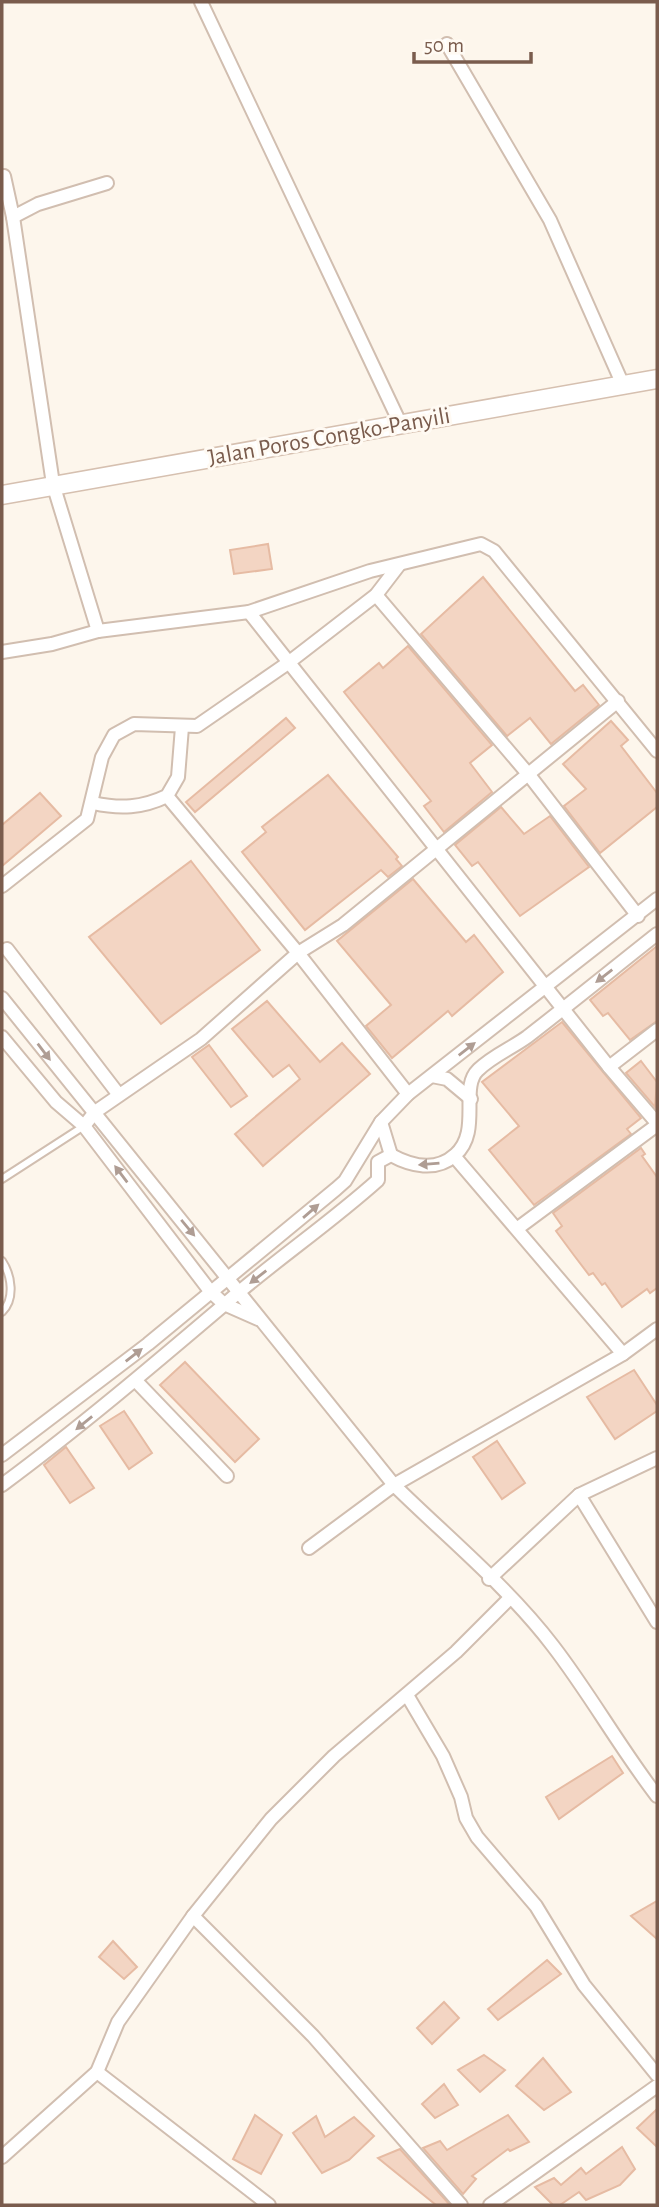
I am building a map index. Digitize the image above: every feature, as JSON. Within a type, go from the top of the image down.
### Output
[{"type":"main road","name":"Jalan Poros Congko-Panyili","points":[[2,495],[52,484],[657,379]]},
{"type":"street","points":[[201,2],[400,423]]},
{"type":"street","points":[[447,44],[550,220],[623,385]]},
{"type":"street","points":[[4,176],[13,217],[52,484],[98,631]]},
{"type":"street","points":[[13,217],[38,204],[107,183]]},
{"type":"street","points":[[2,652],[52,644],[98,631],[249,612],[370,571],[472,545],[489,548],[657,751]]},
{"type":"street","points":[[2,886],[81,826],[91,813],[102,757],[114,735],[134,724],[197,726],[288,663],[376,595],[399,565]]},
{"type":"street","points":[[376,595],[529,775],[638,916]]},
{"type":"street","points":[[249,612],[657,1124],[518,1228]]},
{"type":"street","points":[[84,1126],[95,1112],[201,1040],[298,953],[343,925],[618,701]]},
{"type":"street","points":[[93,803],[120,808],[167,796],[178,777],[182,727]]},
{"type":"street","points":[[167,796],[298,953],[408,1094]]},
{"type":"street","points":[[2,1455],[148,1344],[210,1291],[282,1236],[345,1181],[381,1122],[408,1094],[657,899]]},
{"type":"street","points":[[2,1485],[136,1381],[224,1304],[378,1180],[379,1161],[391,1155],[421,1165],[443,1163],[454,1156],[468,1134],[473,1078],[478,1070],[657,934]]},
{"type":"street","points":[[7,949],[119,1096]]},
{"type":"street","points":[[2,998],[394,1485],[510,1598],[553,1645],[624,1753],[657,1796]]},
{"type":"street","points":[[609,1067],[657,1030]]},
{"type":"street","points":[[2,1037],[55,1102],[84,1126],[210,1291],[224,1304],[262,1321]]},
{"type":"street","points":[[432,1076],[447,1079],[471,1099]]},
{"type":"street","points":[[381,1122],[391,1155]]},
{"type":"street","points":[[454,1156],[623,1354]]},
{"type":"street","points":[[309,1548],[394,1485],[623,1354],[657,1329]]},
{"type":"street","points":[[136,1381],[227,1476]]},
{"type":"street","points":[[489,1579],[579,1495],[657,1458]]},
{"type":"street","points":[[579,1495],[657,1622]]},
{"type":"street","points":[[2,2157],[97,2072],[118,2022],[193,1916],[271,1819],[334,1756],[407,1695],[510,1598]]},
{"type":"street","points":[[407,1695],[443,1756],[461,1797],[466,1818],[477,1837],[536,1906],[583,1986],[657,2075]]},
{"type":"street","points":[[193,1916],[313,2036],[461,2205]]},
{"type":"street","points":[[97,2072],[269,2205]]},
{"type":"street","points":[[491,2205],[657,2086]]},
{"type":"lane","points":[[2,1179],[84,1126]]},
{"type":"lane","points":[[2,1261],[7,1270],[10,1297],[2,1312]]},
{"type":"building","points":[[268,544],[272,569],[234,574],[230,550]]},
{"type":"building","points":[[483,577],[575,691],[583,685],[599,705],[551,744],[530,718],[507,736],[421,634]]},
{"type":"building","points":[[408,646],[492,745],[470,763],[492,792],[444,832],[424,806],[431,801],[344,692],[379,663],[383,668]]},
{"type":"building","points":[[286,718],[295,728],[195,812],[186,802]]},
{"type":"building","points":[[611,721],[628,740],[621,746],[657,793],[657,807],[600,853],[564,806],[586,789],[563,764]]},
{"type":"building","points":[[328,775],[398,857],[396,859],[402,866],[388,877],[381,870],[305,930],[242,852],[266,832],[262,827]]},
{"type":"building","points":[[40,793],[61,816],[2,866],[2,825]]},
{"type":"building","points":[[501,807],[524,834],[550,816],[589,867],[520,916],[478,862],[472,866],[455,845]]},
{"type":"building","points":[[191,861],[260,950],[161,1024],[89,937]]},
{"type":"building","points":[[413,879],[466,942],[474,935],[503,972],[452,1016],[448,1011],[392,1058],[366,1026],[391,1005],[337,941]]},
{"type":"building","points":[[657,946],[657,1021],[630,1040],[608,1013],[603,1016],[590,1000]]},
{"type":"building","points":[[267,1001],[320,1062],[342,1043],[370,1074],[263,1166],[235,1134],[300,1079],[289,1065],[273,1077],[232,1029]]},
{"type":"building","points":[[562,1022],[641,1118],[627,1129],[631,1134],[534,1205],[489,1150],[519,1126],[482,1082]]},
{"type":"building","points":[[209,1045],[247,1096],[231,1107],[192,1057]]},
{"type":"building","points":[[641,1061],[657,1082],[655,1107],[626,1073]]},
{"type":"building","points":[[641,1148],[645,1154],[642,1156],[657,1177],[657,1288],[650,1293],[647,1289],[622,1307],[605,1283],[602,1285],[593,1273],[589,1275],[556,1231],[562,1226],[553,1213]]},
{"type":"building","points":[[185,1362],[259,1439],[235,1462],[160,1385]]},
{"type":"building","points":[[634,1370],[657,1405],[657,1411],[615,1439],[587,1397]]},
{"type":"building","points":[[124,1411],[152,1453],[129,1469],[100,1426]]},
{"type":"building","points":[[497,1441],[525,1483],[502,1499],[473,1457]]},
{"type":"building","points":[[66,1447],[94,1488],[70,1503],[44,1465]]},
{"type":"building","points":[[612,1756],[623,1773],[559,1819],[546,1797]]},
{"type":"building","points":[[657,1901],[657,1939],[631,1916]]},
{"type":"building","points":[[113,1941],[137,1967],[124,1979],[99,1957]]},
{"type":"building","points":[[547,1960],[561,1974],[498,2020],[488,2009]]},
{"type":"building","points":[[444,2002],[459,2018],[432,2044],[417,2028]]},
{"type":"building","points":[[484,2055],[505,2070],[480,2092],[458,2070]]},
{"type":"building","points":[[543,2058],[571,2092],[544,2110],[516,2086]]},
{"type":"building","points":[[444,2084],[458,2105],[435,2118],[422,2104]]},
{"type":"building","points":[[657,2109],[657,2147],[637,2128]]},
{"type":"building","points":[[255,2115],[282,2135],[261,2174],[233,2159]]},
{"type":"building","points":[[508,2115],[529,2142],[510,2151],[508,2149],[472,2176],[476,2179],[463,2194],[423,2148],[440,2141],[447,2150]]},
{"type":"building","points":[[316,2116],[325,2137],[354,2117],[374,2136],[349,2160],[322,2173],[293,2133]]},
{"type":"building","points":[[622,2147],[635,2169],[620,2185],[586,2200],[579,2192],[560,2205],[553,2205],[535,2187],[554,2178],[561,2185],[581,2168],[586,2174]]},
{"type":"building","points":[[400,2149],[450,2205],[436,2205],[378,2158]]}]
